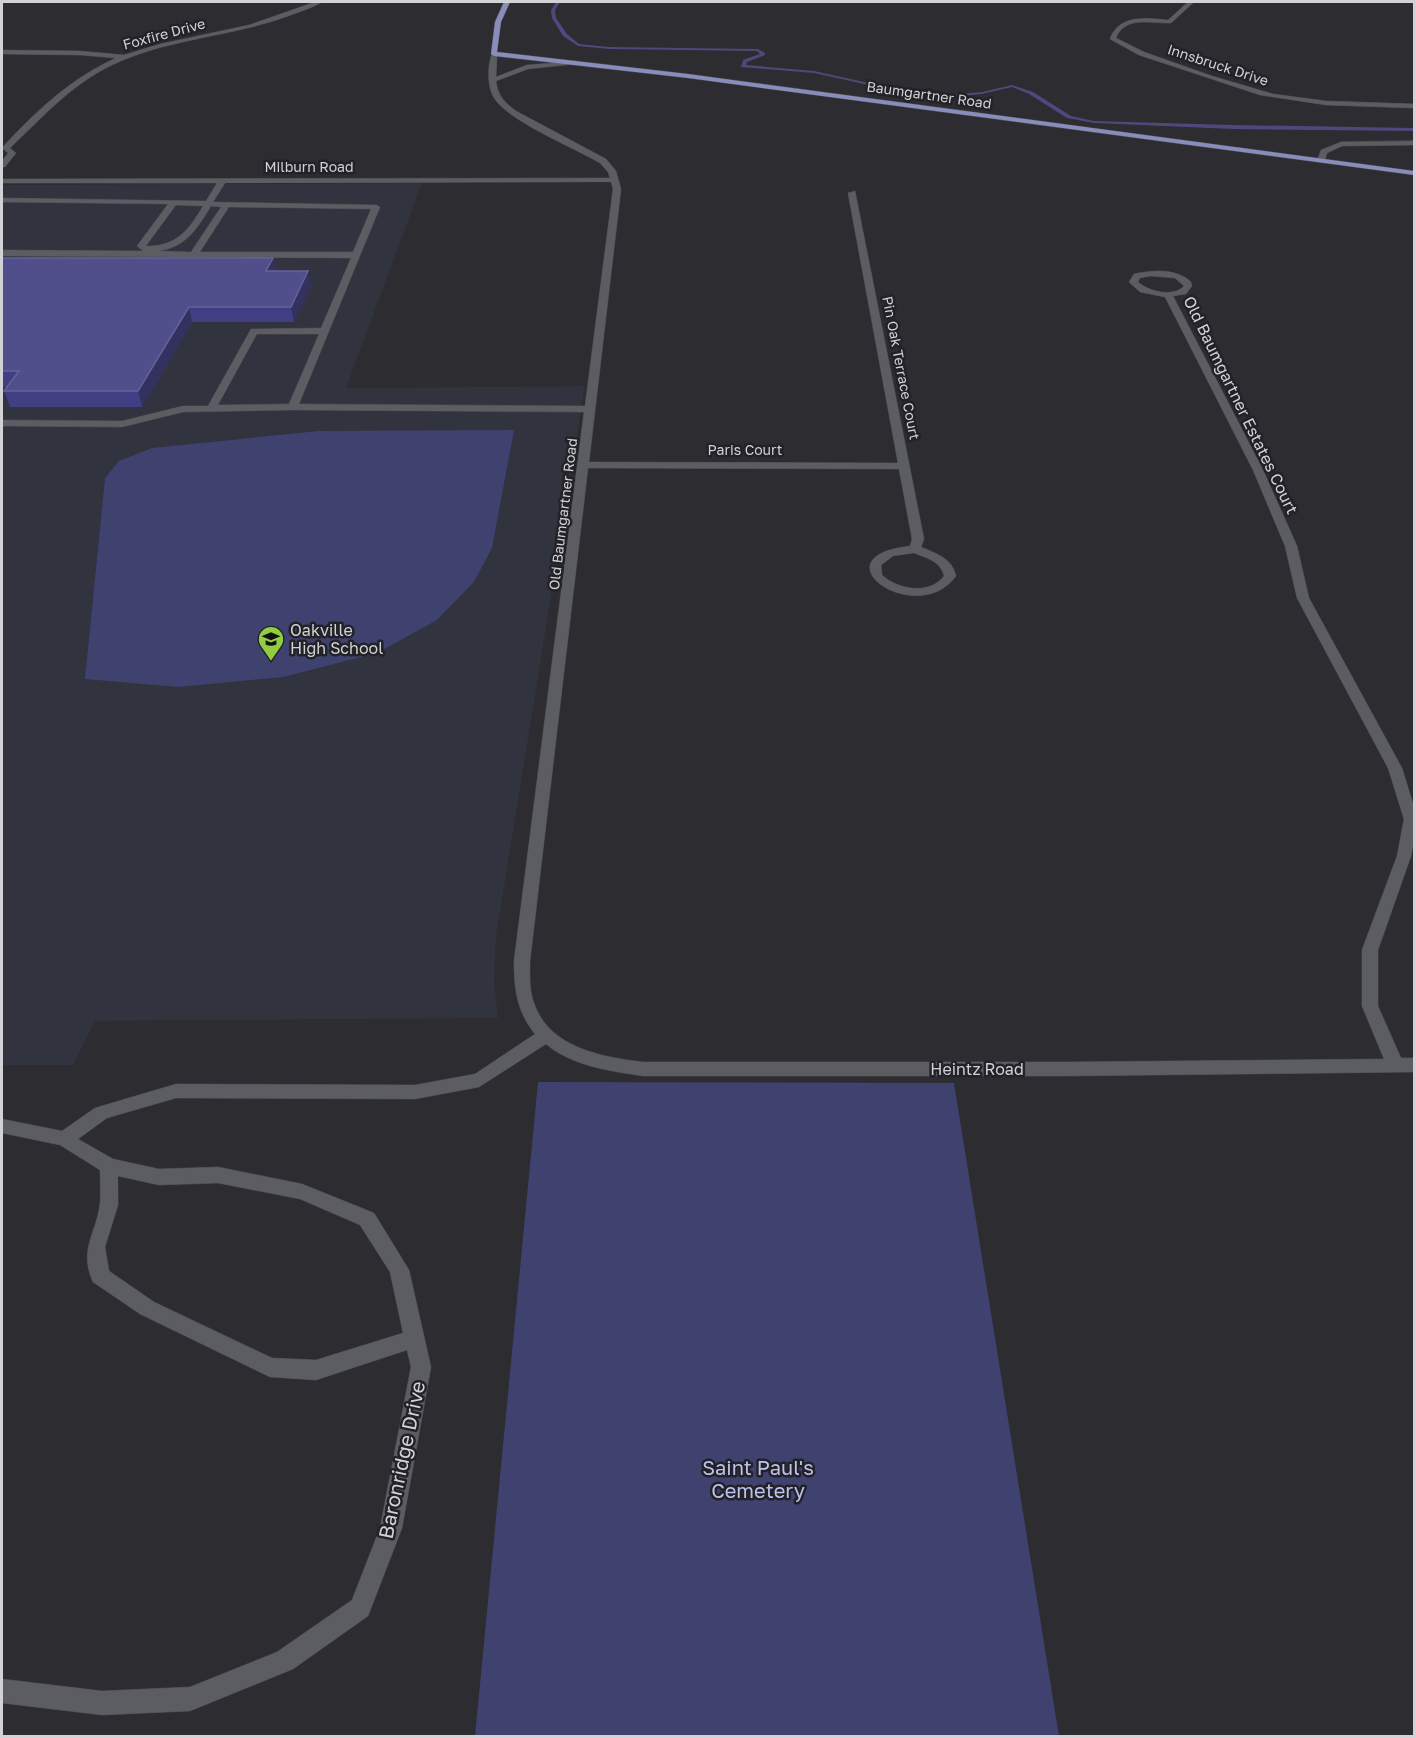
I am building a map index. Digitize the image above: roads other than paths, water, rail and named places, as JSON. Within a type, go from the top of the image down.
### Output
[{"type":"main road","points":[[494,54],[500,40],[498,22],[507,2]]},
{"type":"main road","points":[[518,47],[550,59]]},
{"type":"main road","name":"Baumgartner Road","points":[[494,54],[574,62],[1414,173]]},
{"type":"street","name":"Foxfire Drive","points":[[2,165],[12,153],[4,149],[66,91],[85,77],[126,57],[272,20],[315,2]]},
{"type":"street","name":"Innsbruck Drive","points":[[1191,2],[1169,22],[1140,20],[1125,22],[1119,26],[1113,39],[1182,67],[1239,87],[1274,96],[1323,102],[1414,106]]},
{"type":"street","points":[[2,52],[80,53],[126,57]]},
{"type":"street","points":[[494,54],[495,96],[508,109],[603,161],[616,180]]},
{"type":"street","points":[[493,80],[528,67],[574,62]]},
{"type":"street","points":[[1321,161],[1324,152],[1341,144],[1414,142]]},
{"type":"street","points":[[174,202],[141,246],[144,249],[160,249],[177,244],[187,236],[223,180]]},
{"type":"street","name":"Milburn Road","points":[[2,181],[616,180]]},
{"type":"street","name":"Old Baumgartner Road","points":[[547,1035],[535,1020],[526,1003],[522,961],[585,465],[614,221],[616,180]]},
{"type":"street","name":"Pin Oak Terrace Court","points":[[852,193],[918,539],[915,549]]},
{"type":"street","points":[[2,200],[376,207],[293,407]]},
{"type":"street","points":[[194,254],[226,204]]},
{"type":"street","points":[[2,253],[356,255]]},
{"type":"street","name":"Old Baumgartner Estates Court","points":[[1160,273],[1177,276],[1187,282],[1188,286],[1183,292],[1168,295],[1142,290],[1134,279],[1144,274],[1160,273]]},
{"type":"street","name":"Old Baumgartner Estates Court","points":[[1168,295],[1258,470],[1291,546],[1304,598],[1367,720],[1395,768],[1411,819],[1404,856],[1370,950],[1370,1006],[1395,1065]]},
{"type":"street","points":[[211,409],[254,331],[325,331]]},
{"type":"street","points":[[2,423],[122,424],[183,409],[293,407],[591,409]]},
{"type":"street","name":"Paris Court","points":[[585,465],[905,466]]},
{"type":"street","points":[[915,549],[941,558],[948,565],[951,572],[950,579],[944,585],[929,591],[910,592],[898,590],[879,579],[875,573],[875,566],[879,560],[896,551],[915,549]]},
{"type":"street","points":[[64,1139],[101,1113],[176,1091],[415,1092],[479,1080],[547,1035]]},
{"type":"street","name":"Heintz Road","points":[[547,1035],[585,1058],[612,1065],[643,1069],[1066,1069],[1414,1065]]},
{"type":"street","name":"Baronridge Drive","points":[[2,1126],[64,1139],[109,1166],[159,1177],[218,1175],[302,1192],[367,1219],[399,1270],[421,1367],[391,1528],[360,1608],[285,1661],[190,1699],[102,1703],[2,1691]]},
{"type":"street","points":[[109,1166],[109,1204],[96,1247],[100,1276],[147,1308],[270,1368],[316,1370],[414,1339]]},
{"type":"waterway","points":[[558,2],[553,10],[554,18],[565,35],[578,45],[609,48],[758,50],[763,54],[745,61],[743,66],[814,72],[905,92],[949,96],[982,93],[1012,86],[1031,93],[1069,117],[1094,122],[1414,130]]},
{"type":"place","name":"Oakville High School","points":[[271,662]]},
{"type":"park label","name":"Saint Paul's Cemetery","points":[[758,1480]]}]
